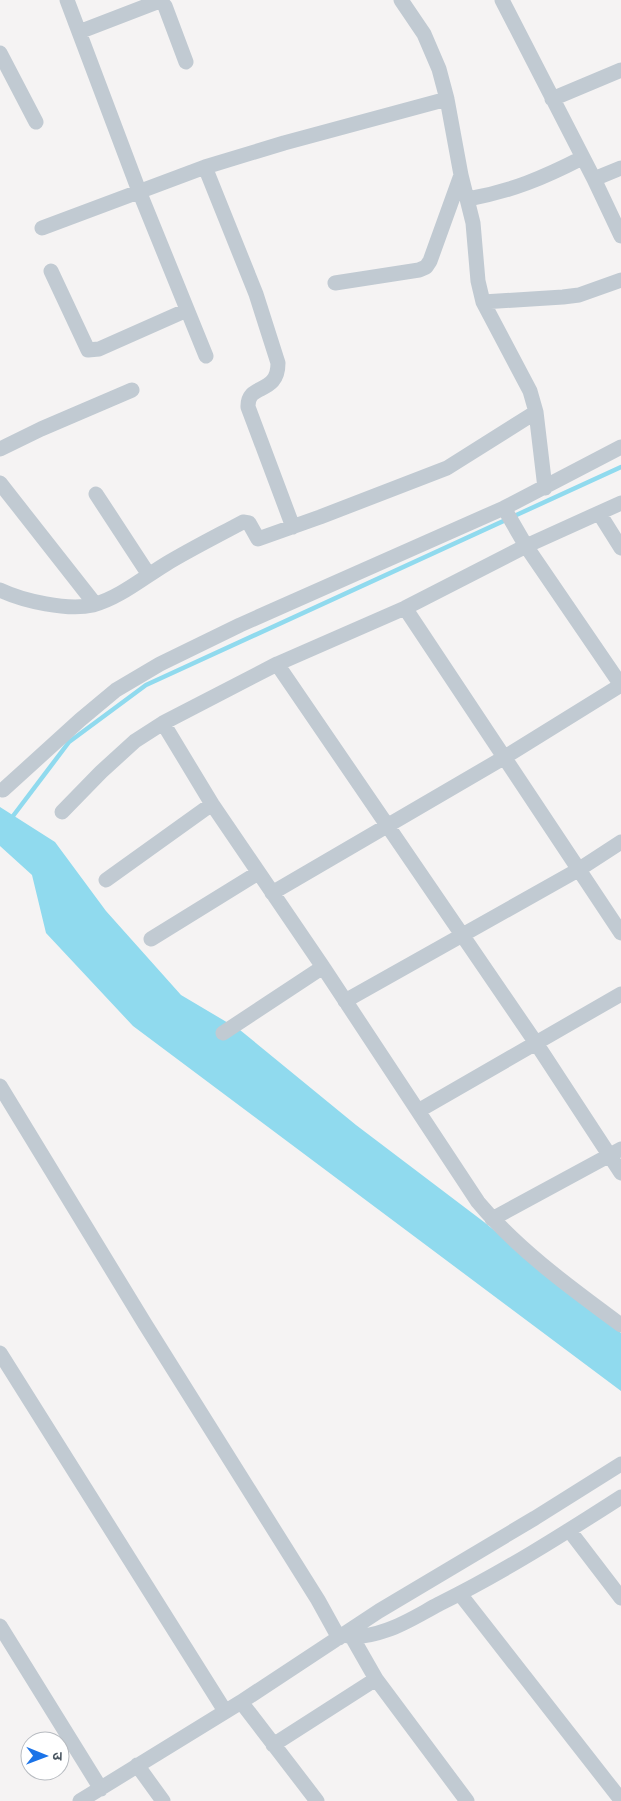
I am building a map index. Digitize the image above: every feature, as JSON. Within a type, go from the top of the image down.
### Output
[{"type":"street","points":[[67,0],[139,191],[206,356]]},
{"type":"street","points":[[401,0],[424,34],[439,69],[473,223],[478,281],[483,302],[530,391],[536,412],[545,488]]},
{"type":"street","points":[[502,0],[594,179],[621,236]]},
{"type":"street","points":[[79,32],[157,2],[162,3],[165,6],[186,62]]},
{"type":"street","points":[[0,54],[36,122]]},
{"type":"street","points":[[552,99],[621,70]]},
{"type":"street","points":[[42,228],[205,167],[284,143],[447,99]]},
{"type":"street","points":[[468,199],[516,188],[542,179],[582,158]]},
{"type":"street","points":[[205,167],[256,294],[278,363],[278,373],[275,381],[250,395],[248,407],[293,527]]},
{"type":"street","points":[[594,179],[621,168]]},
{"type":"street","points":[[335,283],[419,270],[426,266],[430,262],[461,175]]},
{"type":"street","points":[[51,270],[88,350],[99,349],[187,310]]},
{"type":"street","points":[[483,302],[579,295],[621,280]]},
{"type":"street","points":[[0,449],[41,429],[132,390]]},
{"type":"street","points":[[0,590],[8,594],[49,604],[82,607],[95,604],[115,596],[185,552],[243,522],[249,523],[258,539],[293,527],[447,468],[536,412]]},
{"type":"street","points":[[3,790],[80,720],[116,690],[139,675],[240,625],[506,511],[621,447]]},
{"type":"street","points":[[0,483],[95,604]]},
{"type":"street","points":[[96,494],[149,574]]},
{"type":"street","points":[[62,812],[135,741],[163,723],[277,664],[405,608],[526,546],[621,503]]},
{"type":"street","points":[[272,893],[504,757],[621,685],[526,546],[506,511]]},
{"type":"street","points":[[599,513],[621,548]]},
{"type":"street","points":[[405,608],[621,933]]},
{"type":"street","points":[[277,664],[536,1043],[615,1153],[621,1173]]},
{"type":"street","points":[[163,723],[212,804],[323,967],[478,1202],[492,1219],[530,1254],[621,1325]]},
{"type":"street","points":[[106,880],[212,804]]},
{"type":"street","points":[[345,1001],[578,870],[621,842]]},
{"type":"street","points":[[151,939],[258,873]]},
{"type":"street","points":[[223,1033],[323,967]]},
{"type":"street","points":[[418,1111],[621,994]]},
{"type":"street","points":[[0,1086],[140,1316],[318,1600],[467,1801]]},
{"type":"street","points":[[492,1219],[615,1153]]},
{"type":"street","points":[[0,1354],[225,1712]]},
{"type":"street","points":[[80,1801],[344,1637],[379,1611],[535,1518],[621,1464]]},
{"type":"street","points":[[344,1637],[370,1635],[389,1629],[460,1594],[621,1498]]},
{"type":"street","points":[[569,1530],[621,1598]]},
{"type":"street","points":[[460,1594],[621,1800]]},
{"type":"street","points":[[0,1626],[101,1789]]},
{"type":"street","points":[[273,1745],[376,1679]]},
{"type":"street","points":[[241,1702],[317,1801]]},
{"type":"street","points":[[137,1765],[163,1801]]},
{"type":"water","points":[[0,807],[55,842],[106,911],[181,995],[240,1030],[356,1125],[484,1222],[621,1333],[621,1391],[133,1026],[46,933],[32,875],[0,846]]},
{"type":"waterway","points":[[10,820],[69,742],[146,685],[621,467]]}]
